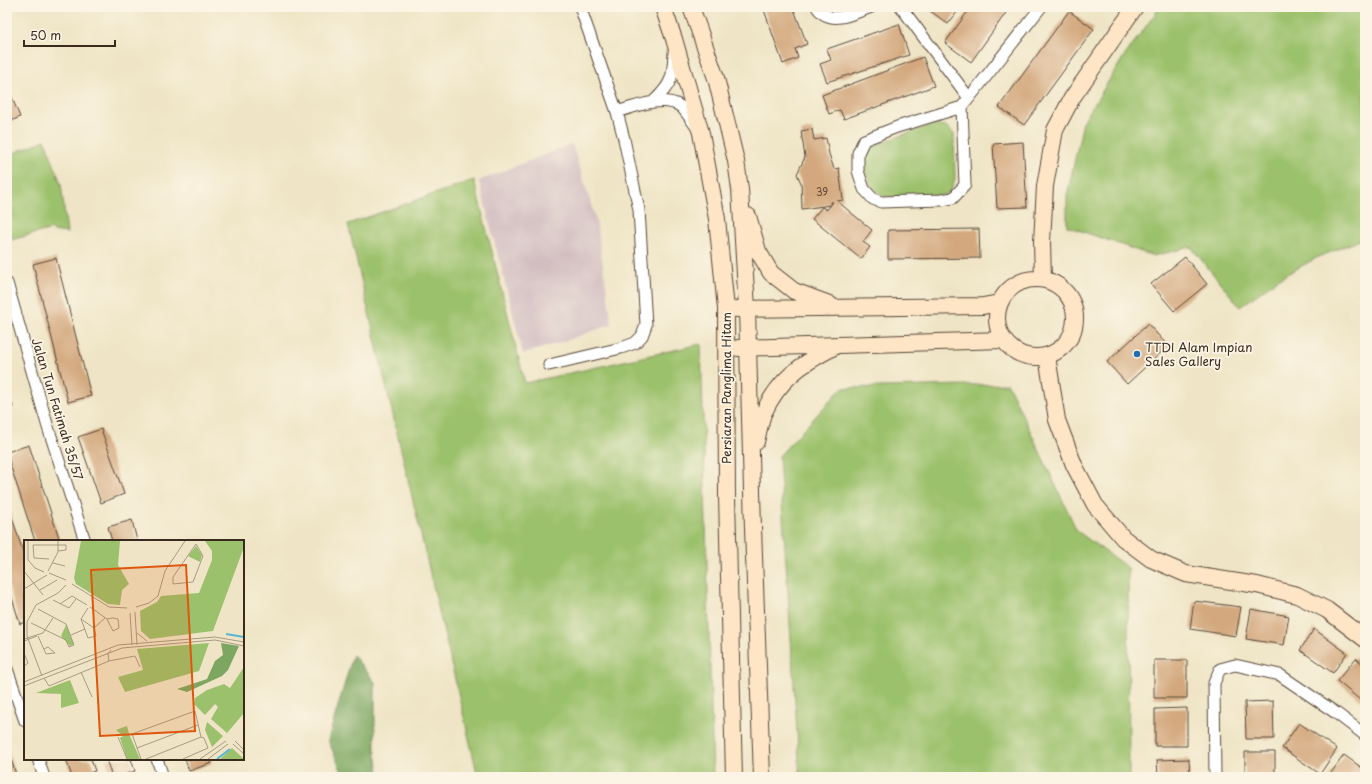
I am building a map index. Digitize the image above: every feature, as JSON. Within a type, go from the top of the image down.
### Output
[{"type":"main road","name":"Persiaran Panglima Hitam","points":[[663,7],[674,39],[701,133],[717,219],[726,309],[727,497],[734,777]]},
{"type":"main road","name":"Persiaran Panglima Hitam","points":[[691,7],[716,78],[736,161],[740,189],[747,309],[762,777]]},
{"type":"main road","points":[[1043,279],[1042,242],[1044,186],[1055,130],[1072,98],[1131,8]]},
{"type":"main road","points":[[740,189],[758,251],[770,273],[794,291],[838,308]]},
{"type":"main road","points":[[1030,278],[1043,279],[1056,283],[1066,292],[1073,304],[1076,318],[1073,331],[1067,342],[1058,351],[1047,356],[1035,358],[1022,355],[1011,349],[1003,340],[998,328],[996,316],[999,303],[1006,291],[1017,283],[1030,278]]},
{"type":"main road","points":[[726,309],[983,306],[999,303]]},
{"type":"main road","points":[[726,348],[1003,340]]},
{"type":"main road","points":[[752,457],[763,415],[777,390],[792,374],[815,357],[838,345]]},
{"type":"main road","points":[[1047,356],[1057,420],[1074,465],[1095,505],[1123,538],[1150,559],[1186,574],[1257,585],[1297,595],[1327,610],[1365,639]]},
{"type":"street","points":[[549,365],[621,348],[635,343],[642,336],[646,325],[639,210],[617,112],[580,7]]},
{"type":"street","points":[[817,7],[821,13],[831,18],[845,17],[871,7]]},
{"type":"street","points":[[901,7],[970,98]]},
{"type":"street","points":[[962,107],[965,185],[953,198],[941,200],[881,202],[872,199],[864,189],[858,171],[858,153],[864,140],[897,127],[962,107],[1041,7]]},
{"type":"street","points":[[654,101],[671,82],[674,68],[674,39]]},
{"type":"street","points":[[617,112],[654,101],[672,103],[680,106],[701,133]]},
{"type":"street","name":"Jalan Tun Fatimah 35/57","points":[[7,283],[47,424],[85,540]]},
{"type":"street","points":[[1215,777],[1214,683],[1220,670],[1235,665],[1280,675],[1365,735]]},
{"type":"street","points":[[7,669],[24,718]]},
{"type":"street","points":[[38,760],[44,777]]},
{"type":"street","points":[[157,760],[163,777]]},
{"type":"shaded area","points":[[572,144],[596,220],[612,324],[523,354],[479,181]]},
{"type":"green space","points":[[1160,7],[1365,7],[1365,238],[1318,257],[1278,279],[1240,307],[1191,247],[1153,256],[1067,226],[1067,196],[1083,122],[1123,58]]},
{"type":"green space","points":[[933,124],[946,126],[954,134],[955,179],[951,191],[944,195],[885,197],[873,188],[865,172],[866,152],[872,146]]},
{"type":"green space","points":[[45,140],[61,184],[67,233],[53,231],[52,229],[7,241],[7,181],[9,180],[7,174],[7,156]]},
{"type":"green space","points":[[474,180],[525,383],[701,344],[713,777],[478,777],[348,224]]},
{"type":"green space","points":[[1008,384],[1077,531],[1128,568],[1129,777],[800,777],[779,456],[842,388]]},
{"type":"green space","points":[[353,655],[375,682],[375,748],[380,777],[344,777],[328,740]]},
{"type":"building","points":[[763,7],[793,7],[807,44],[795,49],[798,58],[783,64]]},
{"type":"building","points":[[925,7],[961,7],[948,24]]},
{"type":"building","points":[[971,7],[1010,7],[971,62],[945,43]]},
{"type":"building","points":[[1069,11],[1094,29],[1024,125],[999,107]]},
{"type":"building","points":[[899,24],[909,55],[827,82],[820,64],[831,60],[827,49]]},
{"type":"building","points":[[923,57],[934,86],[844,119],[840,110],[829,114],[822,95]]},
{"type":"building","points":[[7,86],[20,117],[7,123]]},
{"type":"building","points":[[812,129],[814,140],[826,138],[834,169],[839,168],[843,200],[837,201],[872,230],[863,242],[870,247],[861,259],[812,219],[822,207],[827,210],[831,205],[802,209],[801,183],[797,174],[805,157],[801,131]]},
{"type":"building","points":[[1023,142],[1027,207],[997,208],[993,144]]},
{"type":"building","points":[[979,229],[980,258],[888,259],[888,230]]},
{"type":"building","points":[[1185,257],[1207,284],[1174,311],[1151,284]]},
{"type":"building","points":[[56,258],[91,396],[68,402],[33,264]]},
{"type":"building","name":"TTDI Alam Impian Sales Gallery","points":[[1148,324],[1168,346],[1127,384],[1107,362]]},
{"type":"building","points":[[7,390],[13,407],[7,409]]},
{"type":"building","points":[[101,429],[124,494],[101,503],[78,437]]},
{"type":"building","points":[[29,445],[60,540],[35,540],[7,452]]},
{"type":"building","points":[[7,502],[24,555],[24,622],[20,624],[7,581]]},
{"type":"building","points":[[132,520],[137,540],[112,540],[108,527]]},
{"type":"building","points":[[1194,601],[1241,607],[1236,636],[1190,629]]},
{"type":"building","points":[[1251,609],[1289,616],[1284,645],[1246,639]]},
{"type":"building","points":[[1314,629],[1347,653],[1333,673],[1300,650]]},
{"type":"building","points":[[1356,658],[1365,666],[1365,704],[1337,681]]},
{"type":"building","points":[[1154,660],[1187,660],[1187,698],[1154,698]]},
{"type":"building","points":[[1273,701],[1274,739],[1246,739],[1245,702]]},
{"type":"building","points":[[1187,708],[1187,746],[1155,746],[1155,709]]},
{"type":"building","points":[[1299,723],[1337,749],[1320,774],[1282,748]]},
{"type":"building","points":[[7,748],[17,777],[7,777]]},
{"type":"building","points":[[1245,752],[1275,752],[1275,777],[1245,777]]},
{"type":"building","points":[[1344,755],[1365,770],[1365,777],[1328,777]]},
{"type":"building","points":[[1189,759],[1190,777],[1158,777],[1157,760]]},
{"type":"building","points":[[66,760],[91,760],[95,771],[78,777],[72,777]]},
{"type":"building","points":[[106,760],[131,760],[135,771],[118,777],[112,777]]},
{"type":"building","points":[[185,760],[210,760],[212,763],[189,771]]},
{"type":"place","name":"TTDI Alam Impian Sales Gallery","points":[[1137,354]]}]
